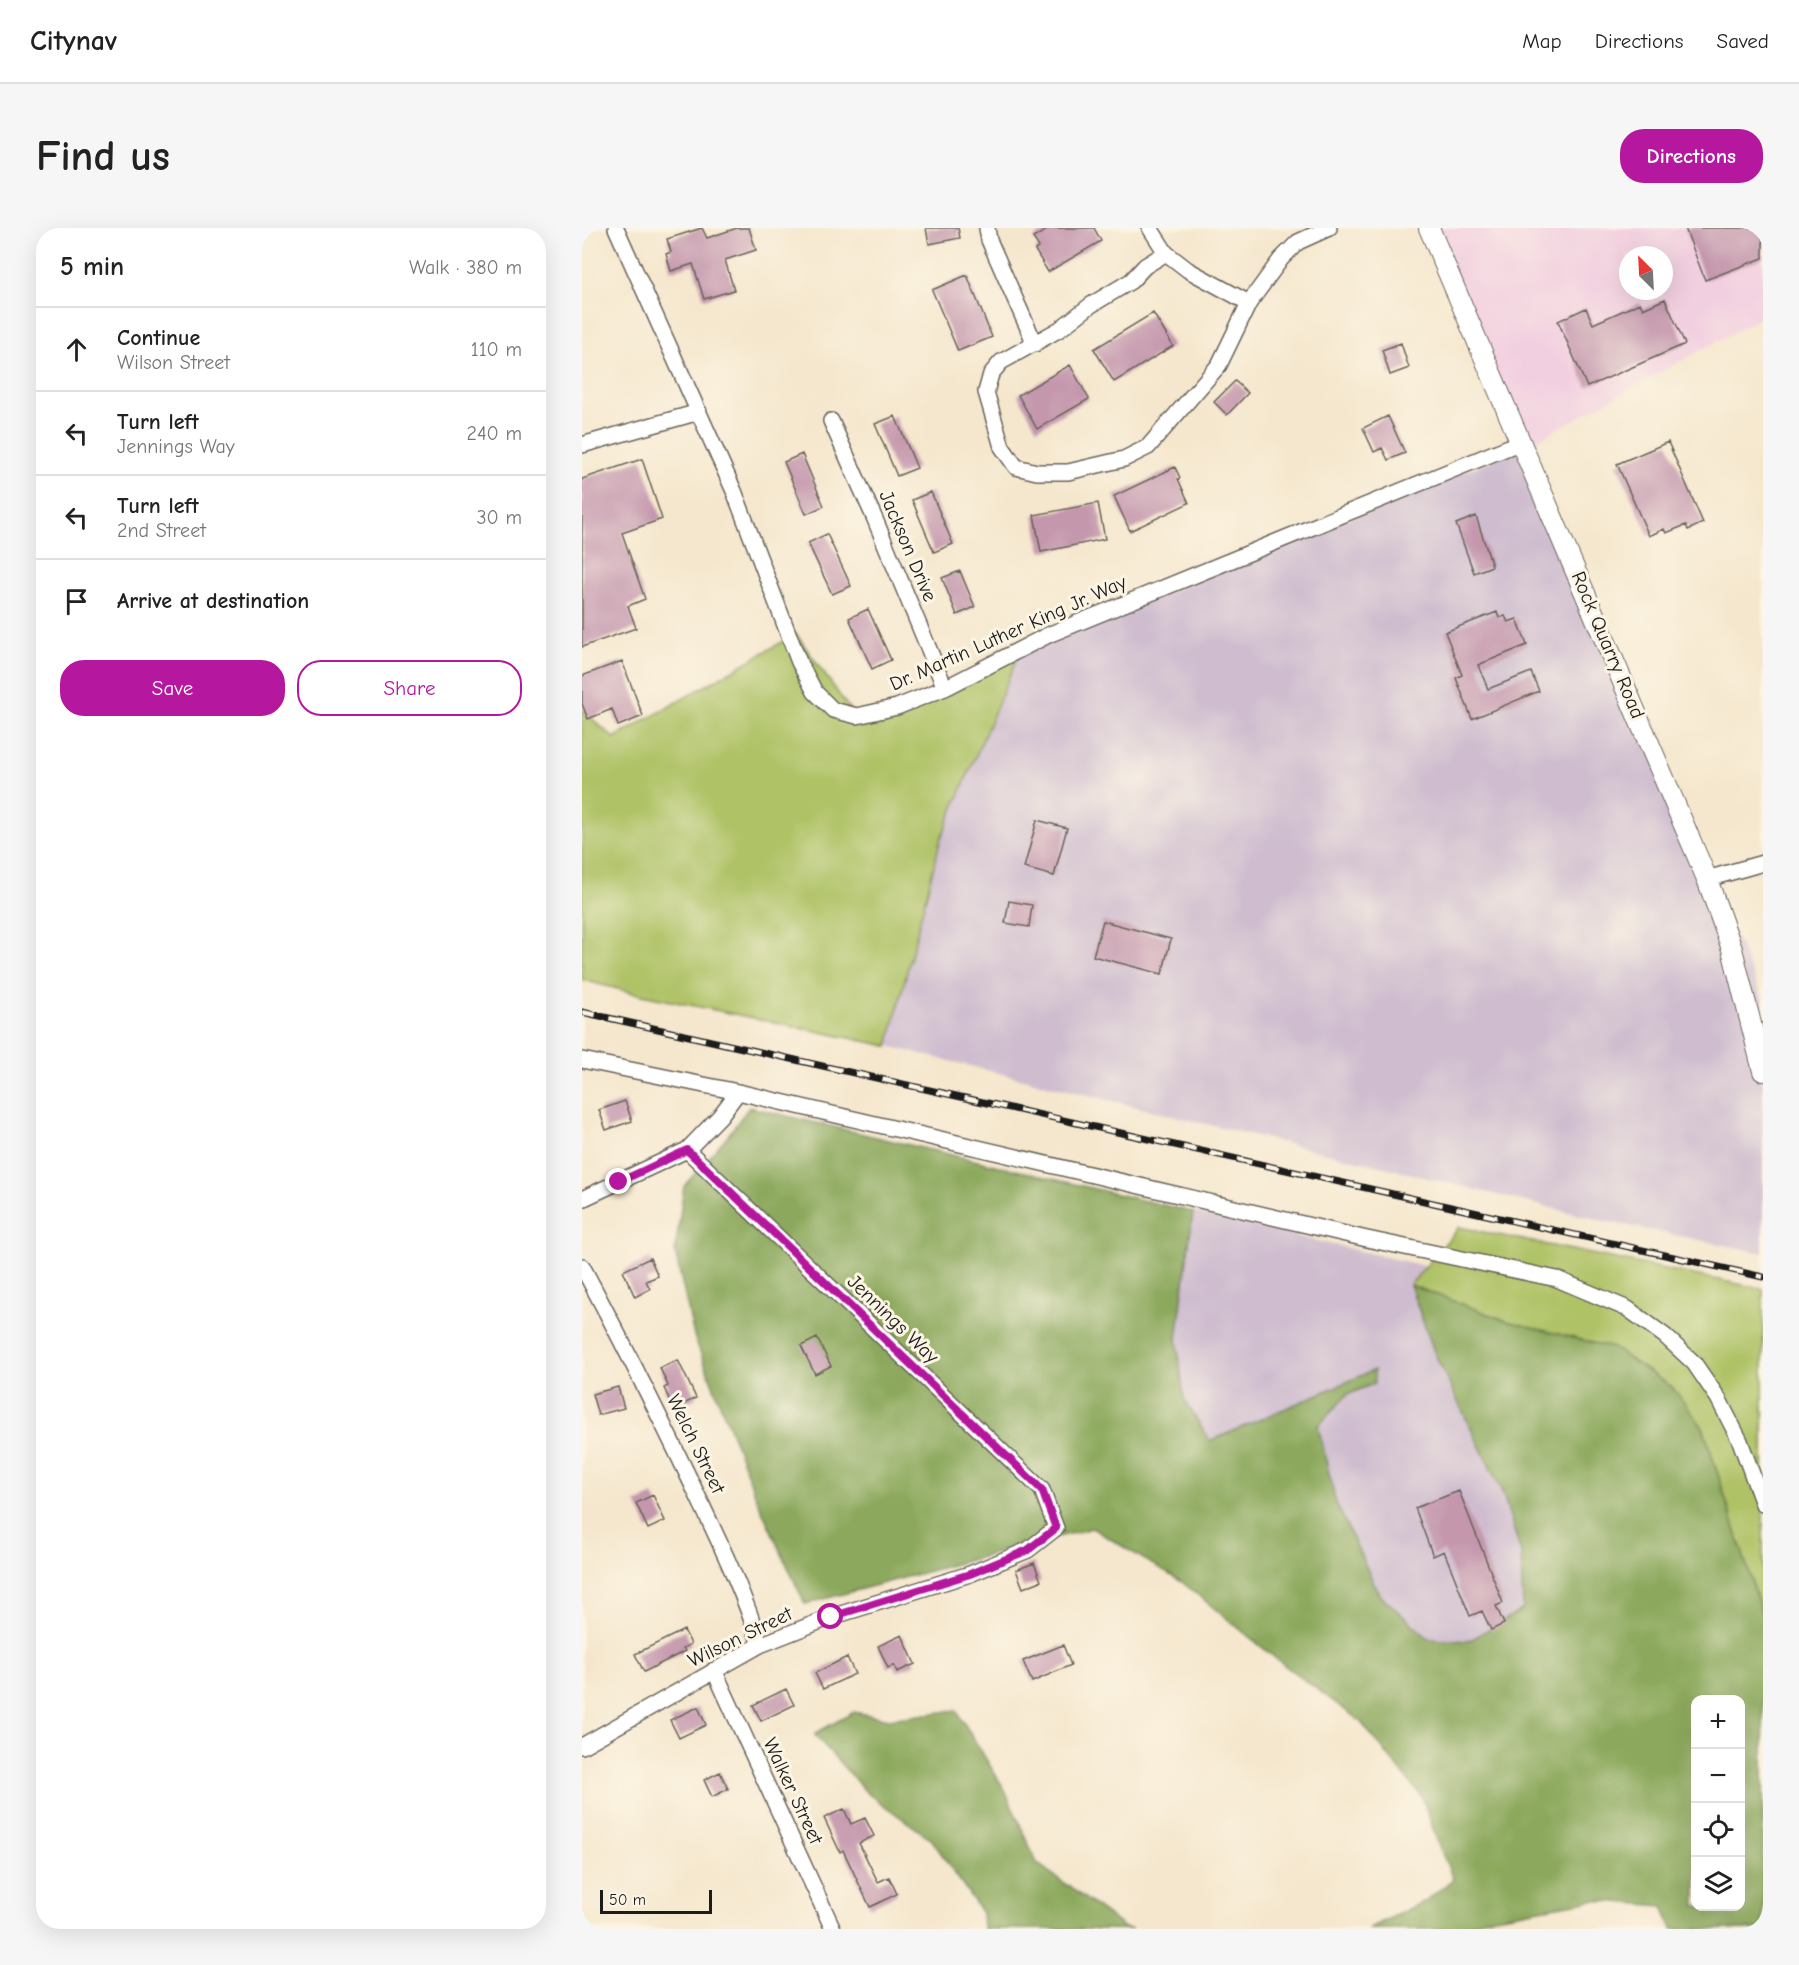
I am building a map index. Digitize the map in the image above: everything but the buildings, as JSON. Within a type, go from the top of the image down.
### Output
[{"type":"street","name":"Dr. Martin Luther King Jr. Way","points":[[616,228],[734,491],[800,662],[815,692],[833,710],[857,716],[897,707],[945,688],[1048,635],[1521,441]]},
{"type":"street","points":[[987,228],[989,240],[1035,344]]},
{"type":"street","points":[[1150,228],[1166,254],[1188,270],[1250,303]]},
{"type":"street","points":[[1166,254],[1145,266],[1131,281],[1091,305],[1060,329],[1001,362],[990,374],[986,392],[1002,447],[1016,467],[1037,472],[1068,472],[1124,459],[1148,447],[1219,364],[1250,303],[1281,259],[1298,242],[1329,228]]},
{"type":"street","name":"Rock Quarry Road","points":[[1429,228],[1707,879],[1732,950],[1763,1071]]},
{"type":"street","points":[[582,445],[699,412]]},
{"type":"street","name":"Jackson Drive","points":[[831,421],[874,517],[945,688]]},
{"type":"street","points":[[1707,879],[1763,863]]},
{"type":"street","points":[[582,1060],[738,1092],[1367,1239],[1557,1279],[1628,1309],[1665,1336],[1694,1363],[1718,1398],[1734,1430],[1763,1504]]},
{"type":"street","points":[[582,1199],[687,1150],[720,1116],[738,1092]]},
{"type":"street","name":"Jennings Way","points":[[687,1150],[1042,1490],[1056,1528]]},
{"type":"street","name":"Welch Street","points":[[582,1266],[616,1329],[703,1508],[749,1609],[760,1645]]},
{"type":"street","name":"Wilson Street","points":[[582,1746],[760,1645],[831,1617],[970,1574],[1028,1550],[1056,1528]]},
{"type":"street","name":"Walker Street","points":[[714,1671],[833,1929]]},
{"type":"shaded area","points":[[1430,228],[1763,228],[1763,316],[1524,447]]},
{"type":"shaded area","points":[[1524,447],[1763,999],[1763,1253],[1600,1220],[888,1046],[941,838],[1019,654]]},
{"type":"shaded area","points":[[1193,1212],[1425,1266],[1410,1285],[1436,1357],[1503,1494],[1521,1553],[1523,1609],[1469,1641],[1428,1639],[1379,1594],[1336,1503],[1318,1426],[1347,1395],[1375,1383],[1374,1370],[1210,1441],[1184,1399],[1177,1339]]},
{"type":"green space","points":[[796,634],[858,721],[1019,654],[941,838],[888,1046],[642,995],[582,980],[582,710],[614,738]]},
{"type":"green space","points":[[749,1107],[1193,1212],[1177,1339],[1184,1399],[1210,1441],[1374,1370],[1375,1383],[1347,1395],[1318,1426],[1336,1503],[1379,1594],[1429,1639],[1469,1641],[1523,1609],[1521,1553],[1503,1494],[1436,1357],[1410,1285],[1507,1321],[1613,1348],[1672,1387],[1703,1427],[1763,1618],[1763,1929],[1672,1929],[1663,1906],[1593,1900],[1483,1919],[1462,1929],[1368,1929],[1427,1900],[1453,1879],[1422,1797],[1360,1721],[1280,1662],[1182,1582],[1092,1528],[805,1604],[758,1502],[694,1336],[675,1252],[684,1186]]},
{"type":"green space","points":[[1459,1227],[1763,1289],[1763,1618],[1703,1427],[1507,1321],[1410,1285]]},
{"type":"green space","points":[[956,1710],[1005,1790],[1037,1863],[1125,1928],[1132,1929],[983,1929],[982,1913],[932,1840],[867,1793],[814,1734],[854,1712],[889,1719]]},
{"type":"railway","points":[[582,1012],[1763,1277]]},
{"type":"route","points":[[619,1182],[687,1150],[1042,1490],[1056,1528],[1028,1550],[970,1574],[831,1617]]}]
